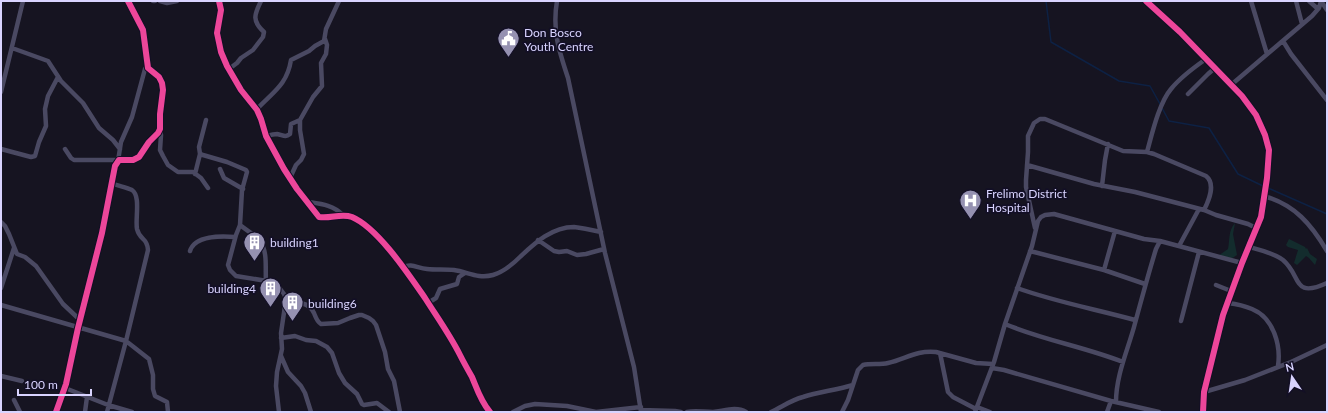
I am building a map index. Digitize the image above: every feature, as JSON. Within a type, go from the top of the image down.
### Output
[{"type":"street","points":[[1,92],[23,1]]},
{"type":"street","points":[[160,1],[165,3],[177,1]]},
{"type":"street","points":[[219,1],[221,10],[217,33],[221,52],[229,69],[242,90],[257,109],[266,136],[297,189],[319,217],[326,218],[343,215],[353,217],[385,245],[403,267],[453,341],[472,377],[481,399],[490,412]]},
{"type":"street","points":[[229,69],[253,50],[263,37],[264,32],[259,27],[255,19],[256,12],[261,1]]},
{"type":"street","points":[[290,178],[296,165],[304,154],[300,120],[313,97],[322,86],[321,64],[326,54],[326,29],[339,1]]},
{"type":"street","points":[[557,1],[554,15],[559,53],[568,78],[604,249],[634,367],[641,410]]},
{"type":"street","points":[[1146,1],[1180,32],[1242,96],[1256,115],[1265,135],[1269,150],[1267,178],[1261,217],[1231,291],[1223,315],[1204,392],[1203,412]]},
{"type":"street","points":[[1251,1],[1267,54]]},
{"type":"street","points":[[1296,1],[1302,24]]},
{"type":"street","points":[[1309,1],[1318,9]]},
{"type":"street","points":[[1231,85],[1302,24],[1318,9],[1321,1]]},
{"type":"street","points":[[1321,1],[1327,10]]},
{"type":"street","points":[[130,2],[142,30],[147,66],[162,82],[163,90],[160,114],[160,129],[162,135],[160,150],[168,165],[178,172],[191,172],[195,174],[201,178],[208,188]]},
{"type":"street","points":[[257,109],[282,84],[290,68],[291,60],[323,43],[325,39]]},
{"type":"street","points":[[1283,41],[1290,54],[1327,100]]},
{"type":"street","points":[[12,48],[45,60],[53,67],[58,77],[83,103],[99,128],[120,148]]},
{"type":"street","points":[[1147,152],[1161,106],[1171,89],[1191,70],[1206,59]]},
{"type":"street","points":[[56,412],[65,388],[102,232],[111,183],[118,161],[121,142],[132,117],[147,66]]},
{"type":"street","points":[[1188,94],[1193,87],[1215,68]]},
{"type":"street","points":[[1,149],[31,158],[35,156],[46,126],[45,109],[48,96],[58,77]]},
{"type":"street","points":[[1035,229],[1026,187],[1028,136],[1034,122],[1040,119],[1045,119],[1123,150],[1147,152],[1187,167],[1209,178],[1211,184],[1206,204],[1179,246]]},
{"type":"street","points":[[195,174],[200,154],[199,147],[206,120]]},
{"type":"street","points":[[266,136],[276,134],[289,136],[291,124],[300,120]]},
{"type":"street","points":[[65,149],[70,158],[74,160],[133,160],[139,158],[149,142],[160,129]]},
{"type":"street","points":[[1102,186],[1108,144]]},
{"type":"street","points":[[200,154],[227,162],[246,170],[248,174],[243,190],[240,225],[235,237],[228,265],[232,273],[241,277],[272,283],[282,289],[286,299],[281,338],[281,356],[276,376],[279,412]]},
{"type":"street","points":[[1027,165],[1102,186],[1135,192],[1201,210],[1248,224],[1256,228]]},
{"type":"street","points":[[220,169],[224,178],[243,190]]},
{"type":"street","points":[[107,412],[147,256],[147,243],[137,230],[136,195],[133,191],[111,183]]},
{"type":"street","points":[[1264,196],[1288,205],[1299,214],[1306,221],[1327,251]]},
{"type":"street","points":[[308,202],[332,206],[343,215]]},
{"type":"street","points":[[976,409],[992,366],[1030,251],[1035,229],[1041,217],[1054,214],[1144,239],[1160,241],[1242,263]]},
{"type":"street","points":[[1,222],[10,234],[14,243],[14,248],[1,288]]},
{"type":"street","points":[[240,225],[260,241],[264,248],[266,257],[266,281]]},
{"type":"street","points":[[403,267],[412,265],[422,268],[448,269],[474,276],[495,275],[509,267],[538,240],[549,234],[572,227],[601,232]]},
{"type":"street","points":[[1104,270],[1115,231]]},
{"type":"street","points":[[190,251],[194,244],[204,239],[213,237],[235,237]]},
{"type":"street","points":[[538,240],[554,251],[567,251],[577,255],[604,249]]},
{"type":"street","points":[[1107,412],[1114,402],[1123,362],[1145,284],[1160,241]]},
{"type":"street","points":[[1249,247],[1274,255],[1282,260],[1288,265],[1297,282],[1304,288],[1311,289],[1327,283]]},
{"type":"street","points":[[14,248],[17,254],[25,257],[36,266],[63,304],[80,320]]},
{"type":"street","points":[[1030,251],[1104,270],[1145,284]]},
{"type":"street","points":[[1180,321],[1199,252]]},
{"type":"street","points":[[428,303],[436,298],[439,290],[456,286],[459,277],[465,273]]},
{"type":"street","points":[[1216,285],[1231,291]]},
{"type":"street","points":[[1017,288],[1060,302],[1135,320]]},
{"type":"street","points":[[285,304],[298,302],[308,305],[317,321],[321,324],[338,323],[359,315],[373,321],[376,325],[388,369],[394,381],[400,412]]},
{"type":"street","points":[[1228,303],[1253,309],[1265,318],[1270,325],[1278,343],[1280,357],[1278,366]]},
{"type":"street","points":[[1,305],[126,341],[149,359],[153,374],[153,389],[155,396],[167,402],[168,412]]},
{"type":"street","points":[[1005,324],[1123,362]]},
{"type":"street","points":[[281,338],[295,336],[306,340],[316,341],[325,346],[330,350],[344,382],[357,394],[362,404],[377,403],[388,411]]},
{"type":"street","points":[[1204,392],[1245,380],[1327,345]]},
{"type":"street","points":[[842,412],[848,400],[858,370],[863,365],[887,364],[920,352],[929,351],[992,366],[1114,402],[1159,412]]},
{"type":"street","points":[[940,353],[948,392],[953,397],[976,409],[990,412]]},
{"type":"street","points":[[281,356],[288,372],[301,386],[305,393],[311,412]]},
{"type":"street","points":[[1,376],[22,381]]},
{"type":"street","points":[[771,412],[784,404],[802,397],[833,391],[853,385]]},
{"type":"street","points":[[65,388],[108,405],[132,412]]},
{"type":"street","points":[[85,412],[87,397]]},
{"type":"street","points":[[14,400],[20,412]]},
{"type":"street","points":[[513,412],[525,406],[535,404],[567,406],[596,412],[641,410],[681,412]]},
{"type":"street","points":[[688,412],[736,410],[746,412]]},
{"type":"green space","points":[[1235,223],[1233,234],[1237,255],[1231,259],[1218,256],[1228,249],[1230,232]]},
{"type":"green space","points":[[1289,239],[1305,247],[1306,249],[1307,248],[1310,254],[1317,259],[1315,265],[1306,256],[1297,265],[1294,263],[1298,250],[1286,245]]},
{"type":"waterway","points":[[1046,1],[1051,42],[1119,81],[1150,86],[1160,104]]},
{"type":"waterway","points":[[1162,108],[1169,121],[1209,128],[1238,174],[1263,186]]},
{"type":"waterway","points":[[1268,188],[1327,214]]},
{"type":"cycle path","points":[[56,412],[66,384],[78,328],[102,233],[115,166],[119,160],[133,160],[139,157],[160,129],[163,90],[162,83],[159,77],[148,68],[143,30],[128,1]]},
{"type":"cycle path","points":[[219,1],[221,10],[217,33],[221,52],[227,66],[241,90],[257,110],[266,136],[297,189],[319,217],[352,217],[362,223],[382,241],[410,277],[443,326],[472,377],[482,400],[490,412]]},
{"type":"cycle path","points":[[1146,1],[1180,32],[1242,96],[1256,115],[1265,135],[1269,150],[1267,178],[1261,217],[1223,315],[1204,392],[1203,412]]},
{"type":"place","name":"Don Bosco Youth Centre","points":[[509,58]]},
{"type":"place","name":"Frelimo District Hospital","points":[[970,220]]},
{"type":"place","name":"building1","points":[[255,262]]},
{"type":"place","name":"building4","points":[[271,308]]},
{"type":"place","name":"building6","points":[[292,322]]}]
